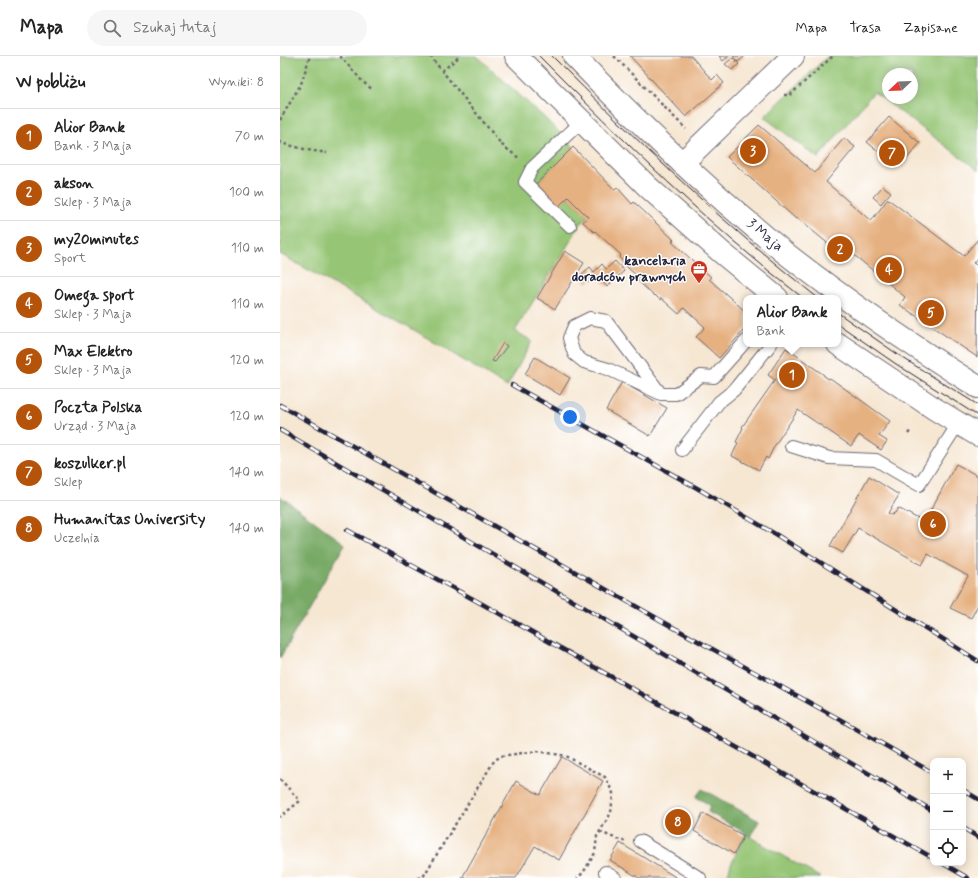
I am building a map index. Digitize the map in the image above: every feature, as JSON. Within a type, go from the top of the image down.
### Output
[{"type":"main road","points":[[516,56],[648,187],[721,252],[773,295]]},
{"type":"main road","name":"3 Maja","points":[[574,56],[682,163],[740,214],[817,276],[893,332],[978,387]]},
{"type":"main road","points":[[682,163],[793,56]]},
{"type":"main road","points":[[841,346],[958,424],[978,435]]},
{"type":"lane","points":[[570,226],[525,182],[532,168],[581,122]]},
{"type":"lane","points":[[661,394],[606,321],[590,318],[574,326],[569,338],[574,354],[584,362],[608,369],[661,394],[676,394],[701,376],[714,378],[743,344]]},
{"type":"lane","points":[[682,450],[719,402],[734,390],[769,347]]},
{"type":"lane","points":[[791,446],[829,458],[876,460],[919,486],[958,424]]},
{"type":"lane","points":[[640,841],[700,878]]},
{"type":"path","points":[[280,120],[301,84],[310,56]]},
{"type":"path","points":[[340,56],[363,82],[373,90]]},
{"type":"path","points":[[430,56],[502,145],[532,168]]},
{"type":"path","points":[[442,71],[460,56]]},
{"type":"path","points":[[614,56],[689,131]]},
{"type":"path","points":[[280,141],[308,150],[327,153]]},
{"type":"path","points":[[908,434],[911,430]]},
{"type":"path","points":[[418,878],[423,877],[494,761],[501,756],[537,751],[566,756],[605,777],[612,793],[611,814],[597,836],[595,853],[583,873],[577,878]]},
{"type":"path","points":[[280,779],[300,801],[280,817]]},
{"type":"path","points":[[600,832],[622,841],[640,841]]},
{"type":"green space","points":[[280,56],[477,56],[574,147],[536,184],[558,206],[568,197],[588,217],[582,222],[515,331],[532,341],[507,387],[411,328],[280,254]]},
{"type":"green space","points":[[828,56],[978,56],[978,170],[890,104],[918,104],[918,68],[882,68],[882,98],[874,92],[818,158],[764,117]]},
{"type":"green space","points":[[280,496],[345,544],[280,658]]},
{"type":"green space","points":[[702,789],[759,821],[750,837],[746,833],[708,812],[710,805],[696,797]]},
{"type":"green space","points":[[746,833],[750,837],[821,878],[727,878],[731,864]]},
{"type":"building","points":[[630,56],[691,56],[712,80],[717,75],[724,83],[686,117]]},
{"type":"building","points":[[719,56],[729,56],[723,61]]},
{"type":"building","points":[[733,56],[745,56],[738,62]]},
{"type":"building","points":[[733,58],[739,64],[732,70],[725,64]]},
{"type":"building","points":[[889,117],[920,143],[901,166],[895,161],[892,164],[867,142]]},
{"type":"building","points":[[759,125],[815,173],[844,138],[855,147],[826,182],[871,221],[888,199],[964,256],[978,239],[978,257],[973,263],[978,266],[977,357],[900,305],[905,297],[848,250],[842,258],[830,248],[831,246],[797,218],[796,219],[727,157]]},
{"type":"building","points":[[573,147],[615,190],[617,187],[632,204],[634,202],[674,240],[672,242],[711,277],[709,279],[743,309],[743,331],[719,358],[696,337],[705,327],[684,308],[679,314],[661,298],[660,300],[655,295],[654,296],[636,279],[638,277],[619,257],[621,255],[583,222],[588,217],[568,197],[558,207],[536,184]]},
{"type":"building","points":[[883,186],[891,192],[881,204],[873,197]]},
{"type":"building","points":[[565,251],[584,263],[555,309],[537,298]]},
{"type":"building","points":[[615,261],[624,271],[607,287],[597,275],[587,283],[581,275],[590,267],[594,272],[602,264],[606,269]]},
{"type":"building","points":[[503,343],[507,346],[495,362],[492,361]]},
{"type":"building","points":[[786,348],[890,421],[879,436],[887,441],[881,450],[859,435],[851,446],[798,410],[775,445],[768,459],[766,457],[759,470],[732,456],[738,443],[736,442],[743,428],[742,427],[775,380],[768,375]]},
{"type":"building","points":[[535,357],[570,378],[560,395],[525,374]]},
{"type":"building","points":[[622,382],[667,408],[650,436],[606,410]]},
{"type":"building","points":[[956,464],[978,476],[978,605],[971,618],[950,608],[968,576],[928,554],[922,565],[858,528],[843,553],[830,546],[869,476],[899,495],[888,513],[892,515],[898,508],[924,522]]},
{"type":"building","points":[[562,757],[603,781],[559,860],[535,846],[516,878],[462,878],[516,781],[540,795]]},
{"type":"building","points":[[703,813],[744,836],[734,854],[694,831]]},
{"type":"building","points":[[620,843],[677,878],[639,878],[610,860]]},
{"type":"tram line","points":[[539,56],[667,182],[700,212],[799,295]]},
{"type":"tram line","points":[[552,56],[681,181],[748,241],[814,295]]},
{"type":"tram line","points":[[841,315],[903,358],[978,405]]},
{"type":"tram line","points":[[841,326],[896,364],[978,416]]},
{"type":"railway","points":[[512,385],[697,488],[775,534],[978,661]]},
{"type":"railway","points":[[280,405],[930,771]]},
{"type":"railway","points":[[280,430],[930,809]]},
{"type":"railway","points":[[347,530],[484,605],[930,856]]},
{"type":"railway","points":[[966,792],[978,799]]},
{"type":"railway","points":[[966,830],[978,837]]},
{"type":"railway","points":[[947,866],[968,878]]},
{"type":"place","name":"my20minutes","points":[[753,151]]},
{"type":"place","name":"koszulker.pl","points":[[892,153]]},
{"type":"place","name":"akson","points":[[840,249]]},
{"type":"place","name":"Omega sport","points":[[889,270]]},
{"type":"place","name":"kancelaria doradców prawnych","points":[[699,284]]},
{"type":"place","name":"Max Elektro","points":[[931,313]]},
{"type":"place","name":"Alior Bank","points":[[792,375]]},
{"type":"place","name":"Poczta Polska","points":[[933,524]]},
{"type":"place","name":"Humanitas University","points":[[678,822]]}]
